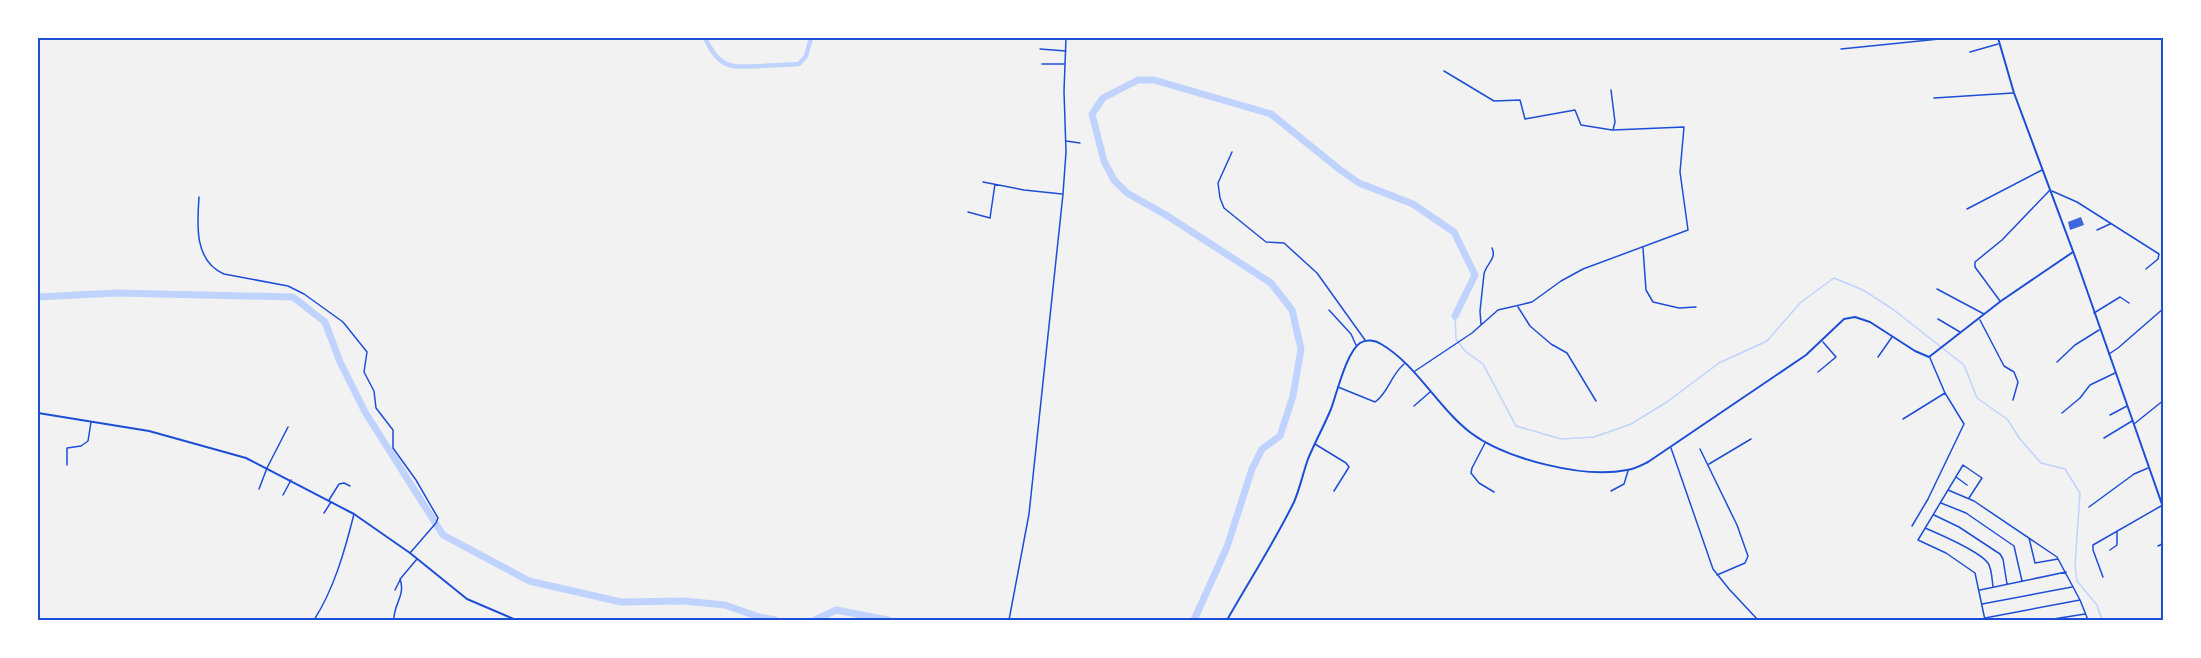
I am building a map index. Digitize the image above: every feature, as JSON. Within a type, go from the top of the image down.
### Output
[{"type":"street","points":[[1009,621],[1029,514],[1063,194],[1066,38]]},
{"type":"street","points":[[1841,49],[1949,38]]},
{"type":"street","points":[[1998,38],[2014,93],[2051,190],[2163,510]]},
{"type":"street","points":[[1970,52],[2000,43]]},
{"type":"street","points":[[1040,49],[1066,51]]},
{"type":"street","points":[[1042,64],[1065,64]]},
{"type":"street","points":[[1413,372],[1462,339],[1498,310],[1518,307],[1541,297],[1561,281],[1584,269],[1688,230],[1680,172],[1684,129],[1680,126],[1613,130],[1581,125],[1575,110],[1525,119],[1520,100],[1494,101],[1444,71]]},
{"type":"street","points":[[1611,90],[1615,122],[1613,130]]},
{"type":"street","points":[[1934,98],[2014,93]]},
{"type":"street","points":[[1065,140],[1080,143]]},
{"type":"street","points":[[1232,152],[1218,183],[1224,208],[1266,242],[1284,243],[1317,273],[1365,340]]},
{"type":"street","points":[[1967,209],[2043,170]]},
{"type":"street","points":[[983,182],[1063,194]]},
{"type":"street","points":[[968,212],[990,218],[995,184]]},
{"type":"street","points":[[2051,190],[2077,202],[2160,254],[2158,259],[2145,269]]},
{"type":"street","points":[[2001,302],[1975,267],[1975,262],[2002,240],[2051,190]]},
{"type":"street","points":[[199,197],[198,237],[207,262],[224,274],[282,284],[304,294],[342,322],[366,349],[368,355],[364,372],[374,392],[376,408],[393,430],[393,448],[436,515],[436,523],[410,553]]},
{"type":"street","points":[[2097,230],[2111,224]]},
{"type":"street","points":[[1642,247],[1646,290],[1653,302],[1679,308],[1696,307]]},
{"type":"street","points":[[1481,325],[1480,311],[1484,274],[1485,269],[1492,262],[1494,253],[1492,248]]},
{"type":"street","points":[[1930,357],[2001,302],[2073,252]]},
{"type":"street","points":[[1937,289],[1984,315]]},
{"type":"street","points":[[2094,313],[2120,297],[2128,303]]},
{"type":"street","points":[[1518,307],[1530,326],[1551,344],[1567,353],[1596,401]]},
{"type":"street","points":[[2108,354],[2118,348],[2163,308]]},
{"type":"street","points":[[1329,310],[1351,334],[1356,346]]},
{"type":"street","points":[[1227,621],[1275,539],[1295,499],[1315,443],[1356,346],[1365,340],[1382,344],[1413,372],[1454,418],[1486,442],[1516,456],[1548,465],[1597,471],[1628,470],[1648,462],[1806,355],[1838,324],[1855,317],[1870,322],[1930,357],[1945,393],[1965,424],[1912,526]]},
{"type":"street","points":[[1938,319],[1961,333]]},
{"type":"street","points":[[1979,319],[2004,366],[2014,372],[2018,382],[2013,400]]},
{"type":"street","points":[[2056,362],[2075,345],[2100,330]]},
{"type":"street","points":[[1878,357],[1892,336]]},
{"type":"street","points":[[1818,372],[1836,357],[1822,341]]},
{"type":"street","points":[[1338,387],[1375,402],[1389,388],[1394,374],[1404,364]]},
{"type":"street","points":[[2062,412],[2072,405],[2090,385],[2115,373]]},
{"type":"street","points":[[1414,406],[1430,391]]},
{"type":"street","points":[[1903,419],[1945,393]]},
{"type":"street","points":[[2133,425],[2163,400]]},
{"type":"street","points":[[2110,415],[2127,406]]},
{"type":"street","points":[[38,413],[178,438],[238,456],[267,468],[354,514],[410,553],[467,599],[516,621]]},
{"type":"street","points":[[2104,438],[2132,420]]},
{"type":"street","points":[[67,465],[67,448],[81,446],[88,441],[91,421]]},
{"type":"street","points":[[259,489],[288,427]]},
{"type":"street","points":[[1708,464],[1750,439]]},
{"type":"street","points":[[1486,442],[1471,473],[1479,483],[1494,492]]},
{"type":"street","points":[[1315,443],[1349,467],[1334,490]]},
{"type":"street","points":[[1671,447],[1700,527],[1704,545],[1717,575],[1758,621]]},
{"type":"street","points":[[1700,449],[1737,525],[1748,556],[1745,563],[1717,575]]},
{"type":"street","points":[[1969,498],[1982,478],[1963,465],[1918,541],[1943,551],[1973,571],[1984,619],[2080,600]]},
{"type":"street","points":[[2089,507],[2134,474],[2149,468]]},
{"type":"street","points":[[1611,491],[1624,484],[1628,470]]},
{"type":"street","points":[[1955,477],[1967,485]]},
{"type":"street","points":[[283,495],[291,480]]},
{"type":"street","points":[[324,513],[339,484],[344,483],[351,486]]},
{"type":"street","points":[[1948,490],[1969,498],[2059,559],[2088,621]]},
{"type":"street","points":[[2158,494],[2163,491]]},
{"type":"street","points":[[1940,502],[1966,513],[2014,546],[2022,581]]},
{"type":"street","points":[[2103,577],[2092,546],[2162,506]]},
{"type":"street","points":[[314,621],[324,602],[347,543],[354,514]]},
{"type":"street","points":[[1933,515],[1959,527],[2000,554],[2007,584]]},
{"type":"street","points":[[1924,528],[1953,540],[1985,561],[1989,567],[1993,586]]},
{"type":"street","points":[[2110,550],[2117,544],[2117,532]]},
{"type":"street","points":[[2028,538],[2035,563],[2059,559]]},
{"type":"street","points":[[2158,546],[2163,543]]},
{"type":"street","points":[[395,590],[400,579],[417,559]]},
{"type":"street","points":[[1979,590],[2066,572]]},
{"type":"street","points":[[393,621],[394,612],[403,591],[400,579]]},
{"type":"street","points":[[1982,604],[2073,587]]},
{"type":"street","points":[[2047,621],[2086,614]]},
{"type":"building","points":[[2081,217],[2084,225],[2070,230],[2068,222]]},
{"type":"waterway","points":[[705,38],[721,61],[742,67],[799,64],[806,56],[811,38]]},
{"type":"waterway","points":[[1194,620],[1227,547],[1252,469],[1262,449],[1280,436],[1293,396],[1301,349],[1292,310],[1271,283],[1166,215],[1127,193],[1114,180],[1104,161],[1092,114],[1103,98],[1138,80],[1154,80],[1271,114],[1359,183],[1413,204],[1454,232],[1475,275],[1455,316]]},
{"type":"waterway","points":[[1455,316],[1456,339],[1465,351],[1483,364],[1516,426],[1561,439],[1594,437],[1631,424],[1667,402],[1719,363],[1767,341],[1801,302],[1834,278],[1863,290],[1894,310],[1964,365],[1977,398],[2007,419],[2020,439],[2041,463],[2065,469],[2080,493],[2075,565],[2077,581],[2097,605],[2102,620]]},
{"type":"waterway","points":[[38,297],[116,293],[293,297],[325,322],[340,362],[365,412],[443,535],[529,581],[621,602],[684,601],[725,605],[775,620]]},
{"type":"waterway","points":[[815,620],[836,610],[888,620]]}]
